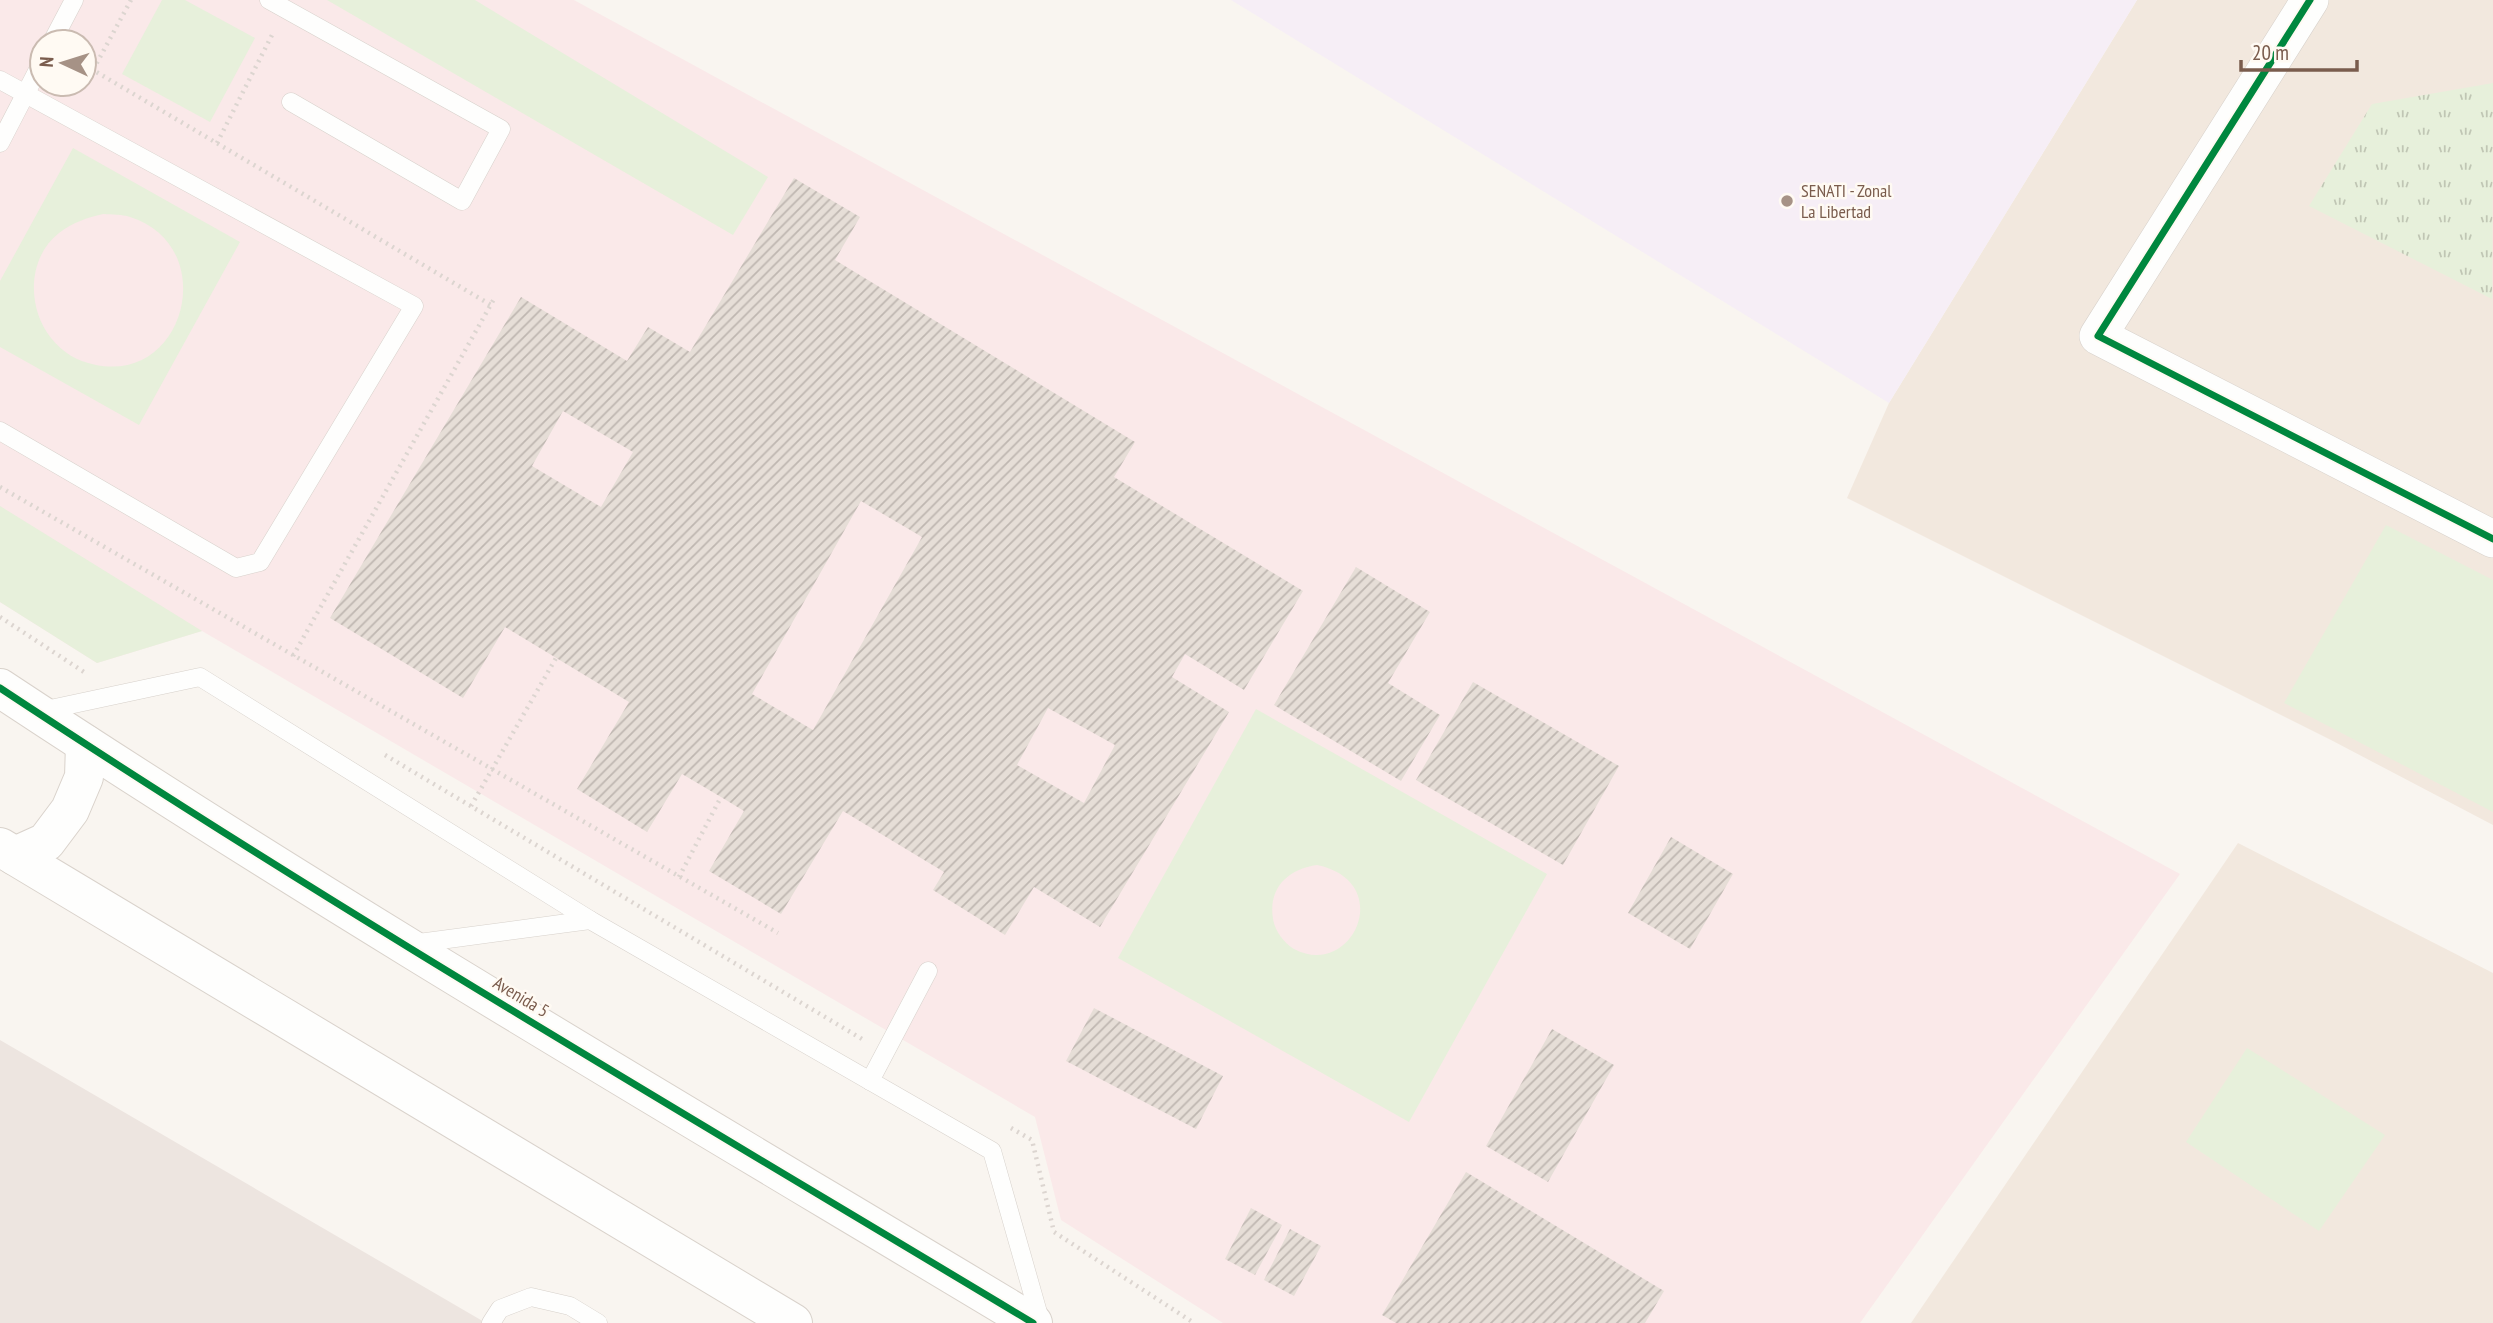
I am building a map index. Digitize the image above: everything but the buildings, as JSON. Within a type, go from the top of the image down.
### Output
[{"type":"street","points":[[2310,0],[2098,336],[2493,539]]},
{"type":"street","name":"Avenida 5","points":[[0,688],[404,945],[1033,1323]]},
{"type":"street","points":[[7,852],[47,842],[70,810],[84,777],[85,744]]},
{"type":"street","points":[[7,852],[793,1323]]},
{"type":"lane","points":[[59,28],[74,0]]},
{"type":"lane","points":[[269,0],[501,129],[462,201],[291,103]]},
{"type":"lane","points":[[0,80],[414,306],[260,562],[236,568],[0,431]]},
{"type":"lane","points":[[0,143],[28,88]]},
{"type":"lane","points":[[37,712],[200,677],[590,920],[992,1151],[1041,1323]]},
{"type":"lane","points":[[404,945],[590,920]]},
{"type":"lane","points":[[870,1081],[928,971]]},
{"type":"lane","points":[[491,1323],[500,1308],[531,1297],[570,1306],[598,1323]]},
{"type":"path","points":[[131,0],[93,70],[491,306]]},
{"type":"path","points":[[217,143],[285,9]]},
{"type":"path","points":[[293,656],[494,299]]},
{"type":"path","points":[[0,487],[778,933]]},
{"type":"path","points":[[471,806],[556,657]]},
{"type":"path","points":[[679,877],[721,797]]},
{"type":"shaded area","points":[[0,0],[574,0],[2180,874],[1860,1323],[1223,1323],[1061,1220],[1035,1117],[202,631],[97,663],[0,602]]},
{"type":"shaded area","name":"SENATI - Zonal La Libertad","points":[[1231,0],[2137,0],[1889,403]]},
{"type":"shaded area","points":[[2137,0],[2493,0],[2493,825],[2331,740],[1847,498],[1889,403]]},
{"type":"shaded area","points":[[2238,843],[2493,973],[2493,1323],[1911,1323]]},
{"type":"shaded area","points":[[0,1040],[486,1323],[0,1323]]},
{"type":"green space","points":[[162,0],[185,0],[255,38],[210,122],[122,74]]},
{"type":"green space","points":[[327,0],[475,0],[768,177],[733,235]]},
{"type":"green space","points":[[2493,83],[2492,299],[2309,206],[2372,104]]},
{"type":"green space","points":[[73,148],[240,242],[139,425],[0,347],[0,281]],"holes":[[[103,214],[130,217],[158,232],[175,254],[183,281],[181,308],[170,333],[152,353],[127,365],[96,365],[66,352],[43,326],[35,298],[36,269],[48,243],[75,223]]]},
{"type":"green space","points":[[0,506],[202,631],[97,663],[0,602]]},
{"type":"green space","points":[[2386,525],[2493,580],[2493,812],[2284,703]]},
{"type":"green space","points":[[1256,709],[1547,874],[1409,1122],[1118,958]],"holes":[[[1317,865],[1341,875],[1355,890],[1360,907],[1357,925],[1348,941],[1333,951],[1315,955],[1294,949],[1280,936],[1274,923],[1272,908],[1277,889],[1289,876],[1307,867]]]},
{"type":"green space","points":[[2247,1048],[2385,1135],[2319,1231],[2186,1142]]},
{"type":"cycle path","points":[[2310,0],[2098,336],[2493,539]]},
{"type":"cycle path","points":[[0,688],[384,932],[1033,1323]]},
{"type":"place","name":"SENATI - Zonal La Libertad","points":[[1787,201]]}]
